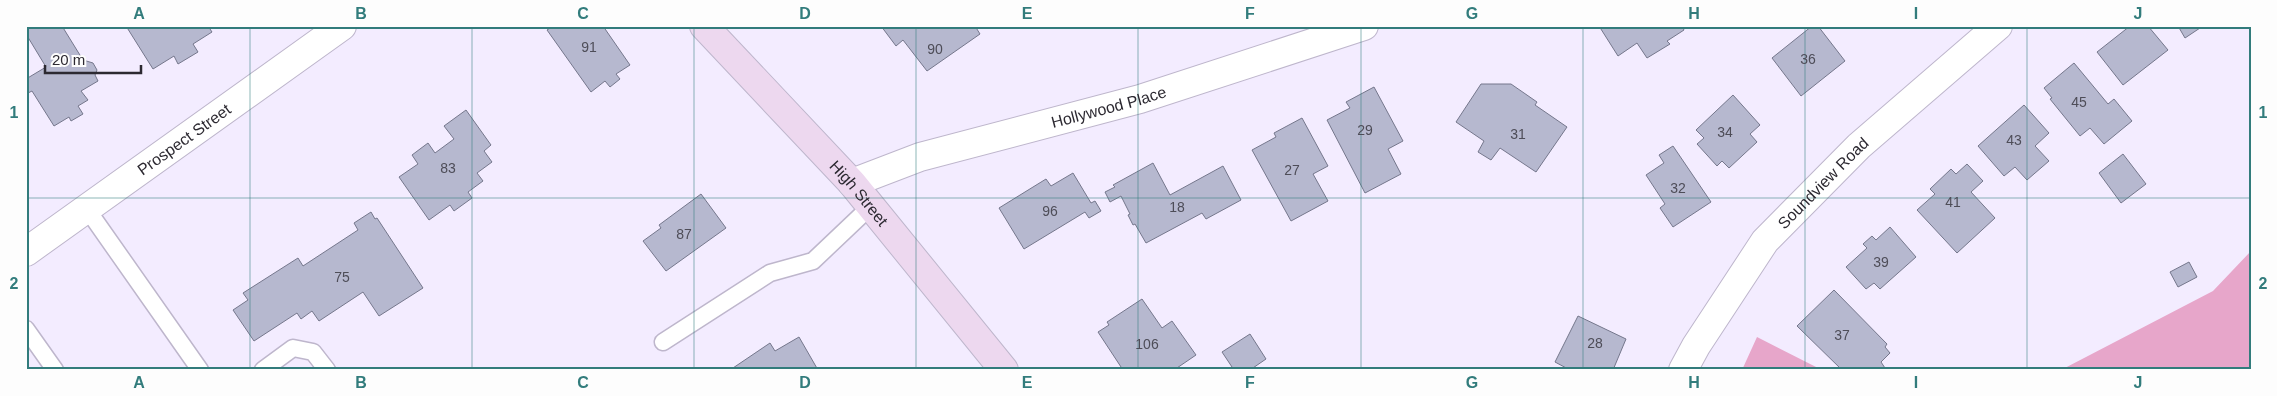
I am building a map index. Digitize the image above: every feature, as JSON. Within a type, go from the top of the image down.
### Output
[{"type":"main road","name":"High Street","points":[[704,26],[852,183],[1004,370]]},
{"type":"street","name":"Prospect Street","points":[[26,252],[342,26]]},
{"type":"street","name":"Hollywood Place","points":[[852,183],[920,157],[1140,99],[1364,26]]},
{"type":"street","name":"Soundview Road","points":[[1683,370],[1696,346],[1765,241],[1859,146],[1998,26]]},
{"type":"lane","points":[[663,342],[770,273],[812,261],[871,206]]},
{"type":"lane","points":[[87,209],[200,370]]},
{"type":"lane","points":[[26,328],[31,347],[55,370]]},
{"type":"lane","points":[[262,370],[293,348],[313,352],[327,370]]},
{"type":"shaded area","points":[[2251,251],[2251,368],[2249,370],[2061,370],[2213,291]]},
{"type":"shaded area","points":[[1757,337],[1822,370],[1742,370]]},
{"type":"building","points":[[26,26],[62,26],[83,60],[93,63],[97,70],[95,75],[98,81],[81,91],[88,100],[78,106],[83,114],[71,121],[69,117],[54,126],[32,91],[26,94],[26,79],[46,67],[26,34]]},
{"type":"building","points":[[126,26],[208,26],[212,32],[193,44],[198,52],[178,64],[174,56],[153,69]]},
{"type":"building","points":[[553,26],[603,26],[630,65],[616,74],[620,79],[610,87],[605,81],[591,92],[547,30]]},
{"type":"building","points":[[881,26],[975,26],[980,34],[927,71],[903,40],[896,46]]},
{"type":"building","points":[[1599,26],[1682,26],[1684,30],[1667,41],[1670,44],[1647,58],[1637,43],[1618,56]]},
{"type":"building","points":[[1812,26],[1818,26],[1845,61],[1801,96],[1772,58]]},
{"type":"building","points":[[2130,26],[2148,26],[2168,50],[2123,85],[2097,52]]},
{"type":"building","points":[[2178,26],[2203,26],[2185,38]]},
{"type":"building","points":[[2074,63],[2108,104],[2114,99],[2132,121],[2104,144],[2090,128],[2080,136],[2050,99],[2052,98],[2044,88]]},
{"type":"building","points":[[1481,84],[1511,84],[1537,102],[1535,105],[1567,127],[1536,172],[1500,148],[1491,160],[1478,152],[1484,141],[1456,122]]},
{"type":"building","points":[[1374,87],[1403,141],[1388,149],[1401,174],[1365,193],[1327,120],[1350,108],[1346,102]]},
{"type":"building","points":[[1733,95],[1760,125],[1750,134],[1757,142],[1729,168],[1722,161],[1717,166],[1697,144],[1704,138],[1696,130]]},
{"type":"building","points":[[2024,105],[2049,133],[2035,146],[2049,161],[2027,180],[2015,167],[2004,176],[1978,146]]},
{"type":"building","points":[[466,110],[491,145],[484,151],[492,162],[477,173],[483,181],[468,192],[472,198],[454,211],[450,205],[429,220],[399,177],[418,164],[412,155],[428,143],[435,153],[454,139],[444,126]]},
{"type":"building","points":[[1302,118],[1328,166],[1313,174],[1328,201],[1291,221],[1252,150],[1276,137],[1274,133]]},
{"type":"building","points":[[1673,146],[1711,202],[1673,227],[1660,208],[1665,204],[1646,175],[1664,163],[1659,155]]},
{"type":"building","points":[[2123,154],[2146,184],[2121,203],[2099,173]]},
{"type":"building","points":[[1153,163],[1170,195],[1223,166],[1241,200],[1206,219],[1202,213],[1146,243],[1135,224],[1133,225],[1121,196],[1110,202],[1105,192],[1115,187],[1113,185]]},
{"type":"building","points":[[1967,164],[1983,181],[1971,192],[1995,218],[1957,253],[1917,210],[1935,194],[1930,189],[1951,169],[1956,174]]},
{"type":"building","points":[[1073,173],[1091,203],[1095,201],[1101,211],[1089,218],[1085,212],[1024,249],[999,208],[1046,179],[1051,186]]},
{"type":"building","points":[[701,194],[726,228],[666,271],[643,241],[661,228],[659,225]]},
{"type":"building","points":[[371,212],[375,219],[377,218],[423,288],[379,316],[363,292],[319,321],[312,311],[301,319],[297,313],[254,341],[233,310],[248,300],[243,293],[298,258],[303,266],[358,230],[354,223]]},
{"type":"building","points":[[1890,227],[1916,257],[1880,289],[1874,283],[1866,289],[1846,267],[1867,248],[1863,244],[1872,236],[1876,240]]},
{"type":"building","points":[[2189,262],[2197,277],[2178,287],[2170,272]]},
{"type":"building","points":[[1834,290],[1887,344],[1885,347],[1890,353],[1881,362],[1885,368],[1883,370],[1842,370],[1797,326]]},
{"type":"building","points":[[1142,299],[1162,328],[1172,321],[1196,355],[1174,370],[1123,370],[1098,332],[1109,325],[1107,322]]},
{"type":"building","points":[[1578,316],[1626,339],[1613,370],[1570,370],[1555,362]]},
{"type":"building","points":[[1250,334],[1266,359],[1250,370],[1234,370],[1222,352]]},
{"type":"building","points":[[799,337],[818,370],[730,370],[770,343],[775,351]]}]
